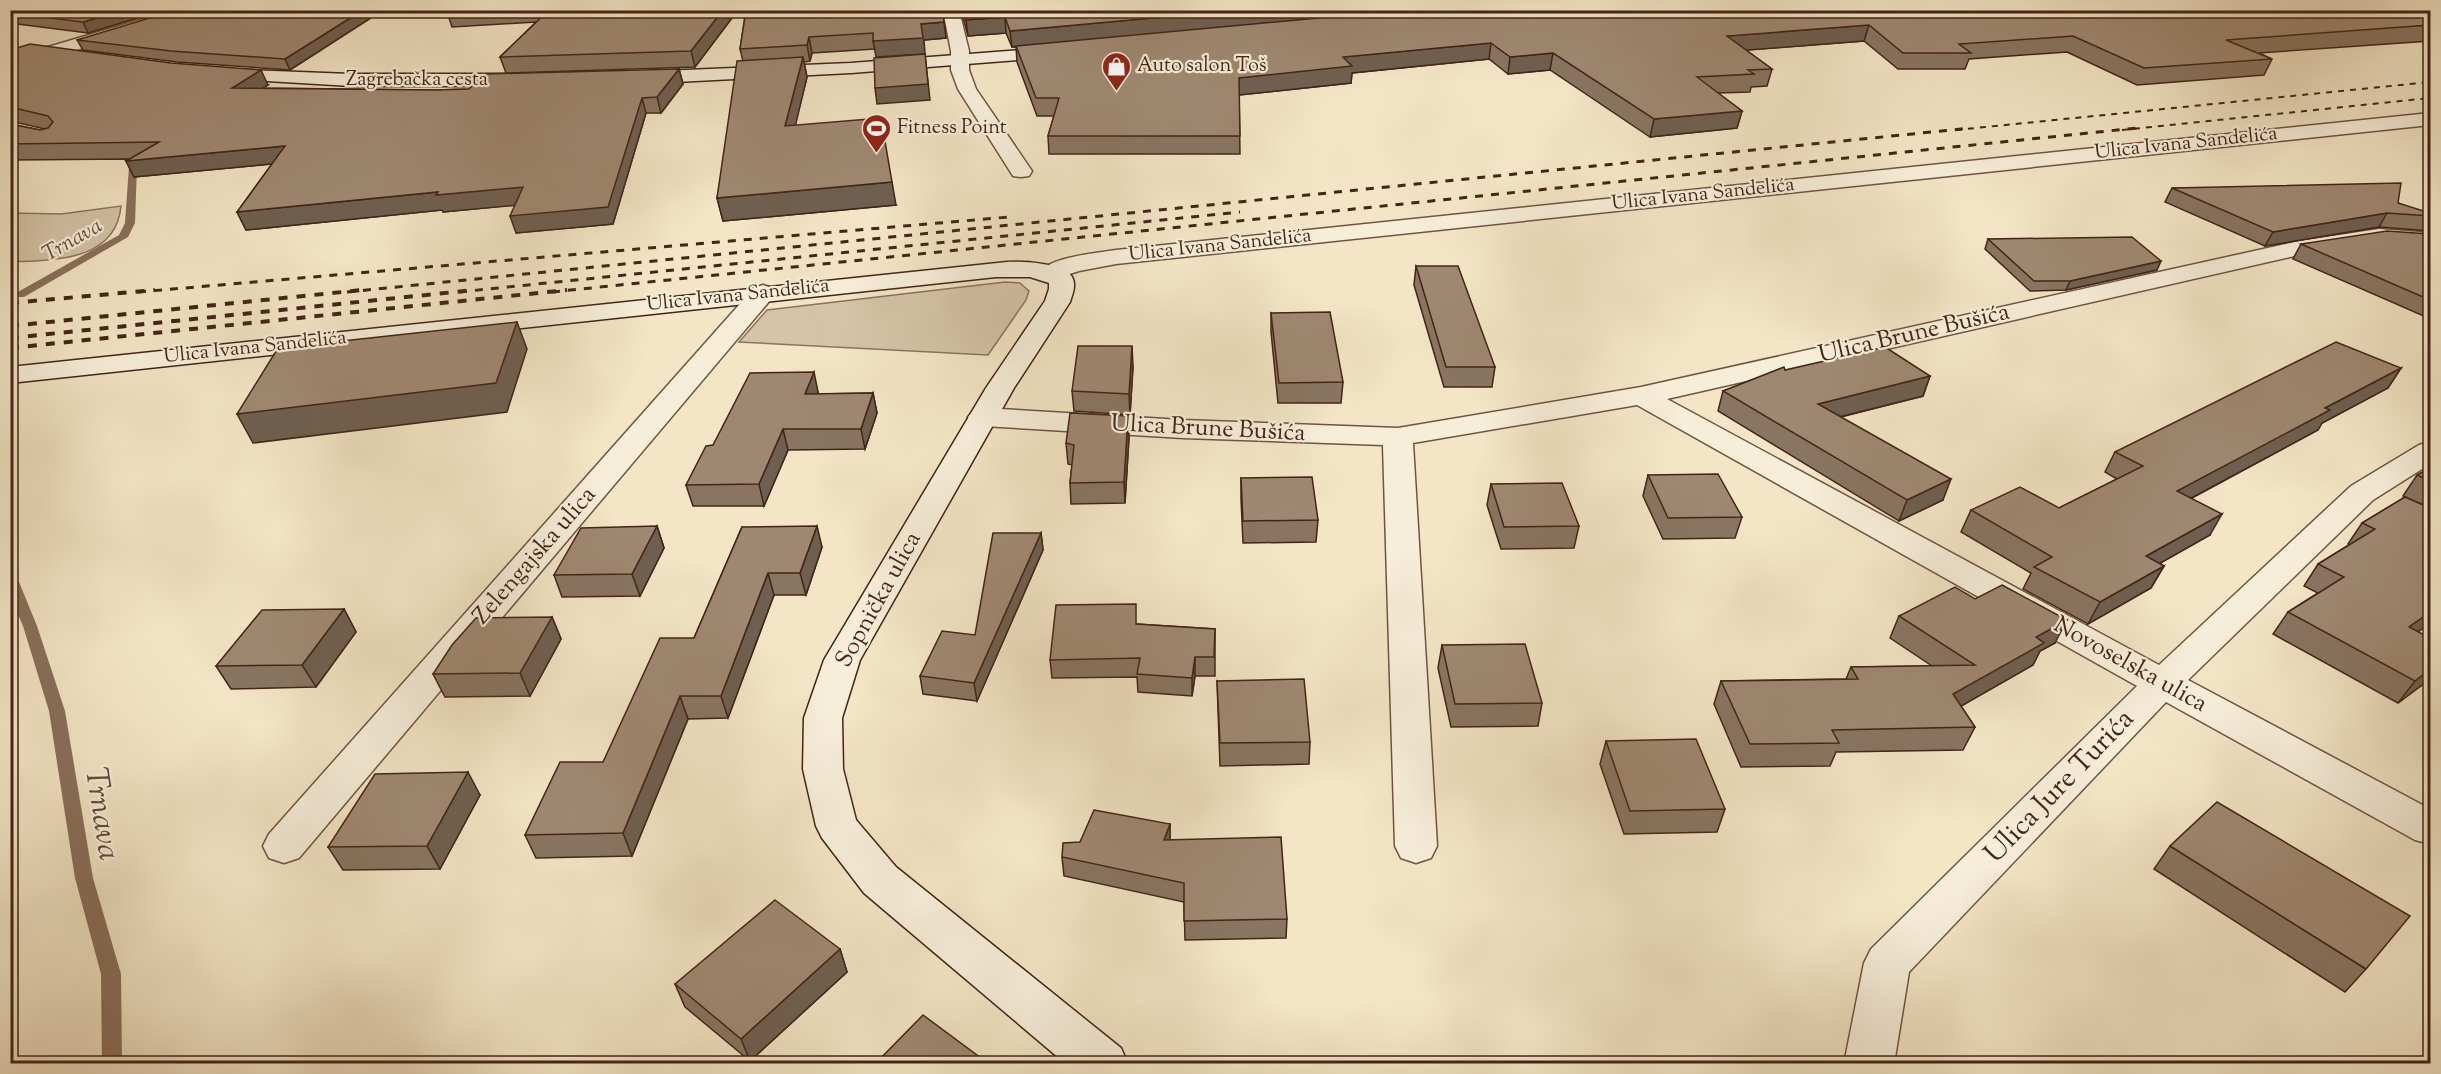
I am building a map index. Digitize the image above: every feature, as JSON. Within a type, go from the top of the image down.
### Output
[{"type":"street","points":[[47,53],[193,10]]},
{"type":"street","points":[[951,10],[961,60],[960,70],[968,89],[1021,171]]},
{"type":"street","points":[[29,50],[92,59]]},
{"type":"street","points":[[621,78],[740,74],[1082,50]]},
{"type":"street","name":"Zagrebačka cesta","points":[[201,72],[403,81],[536,80]]},
{"type":"street","name":"Ulica Ivana Sandelića","points":[[10,375],[1004,269],[1051,273],[1073,265],[1128,256],[2430,119]]},
{"type":"street","name":"Ulica Brune Bušića","points":[[983,417],[1183,429],[1398,437],[1641,396],[2299,248],[2379,236],[2430,240]]},
{"type":"street","name":"Sopnička ulica","points":[[1051,273],[1061,279],[1062,289],[1057,302],[1029,340],[842,660],[824,718],[823,769],[837,826],[880,880],[1103,1064]]},
{"type":"street","name":"Zelengajska ulica","points":[[284,846],[763,293]]},
{"type":"street","name":"Novoselska ulica","points":[[1641,396],[2430,828]]},
{"type":"street","points":[[1398,437],[1416,846]]},
{"type":"street","name":"Ulica Jure Turića","points":[[1869,1064],[1887,963],[2162,683],[2430,451]]},
{"type":"shaded area","points":[[121,206],[117,224],[107,238],[95,248],[63,258],[11,262],[11,213],[61,214]]},
{"type":"shaded area","points":[[1005,282],[1020,283],[1029,291],[1026,300],[988,355],[739,342],[767,310]]},
{"type":"building","points":[[10,10],[124,10],[83,22],[10,13]]},
{"type":"building","points":[[176,10],[363,10],[285,59],[171,51],[77,40]]},
{"type":"building","points":[[549,10],[723,10],[691,51],[500,57]]},
{"type":"building","points":[[746,10],[942,10],[944,22],[921,24],[923,38],[873,41],[873,33],[809,37],[807,45],[740,49]]},
{"type":"building","points":[[963,10],[1240,10],[1010,31],[1005,17],[966,20]]},
{"type":"building","points":[[1405,10],[2430,10],[2430,25],[2226,40],[2272,59],[2144,68],[2073,36],[1959,44],[1971,53],[1903,53],[1869,25],[1727,36],[1772,69],[1748,70],[1754,74],[1697,77],[1742,111],[1654,119],[1553,53],[1510,57],[1491,43],[1343,57],[1352,66],[1239,78],[1240,136],[1048,136],[1059,98],[1036,98],[1016,46]]},
{"type":"building","points":[[30,44],[171,63],[261,70],[232,88],[469,89],[484,74],[679,69],[657,97],[642,98],[608,207],[510,216],[523,187],[436,195],[438,192],[237,212],[285,146],[126,161],[159,142],[10,144],[10,124],[40,130],[48,128],[53,122],[48,116],[10,107],[10,50]]},
{"type":"building","points":[[925,54],[928,84],[875,88],[874,58]]},
{"type":"building","points":[[803,57],[785,126],[881,118],[892,182],[717,198],[737,61]]},
{"type":"building","points":[[2401,183],[2398,203],[2430,213],[2430,216],[2387,213],[2273,232],[2172,188]]},
{"type":"building","points":[[2387,231],[2430,234],[2430,300],[2301,244]]},
{"type":"building","points":[[2132,237],[2161,261],[2070,281],[2034,281],[1988,239]]},
{"type":"building","points":[[1416,266],[1458,266],[1495,367],[1446,367]]},
{"type":"building","points":[[1330,312],[1343,382],[1279,383],[1271,313]]},
{"type":"building","points":[[517,322],[496,383],[237,414],[278,348]]},
{"type":"building","points":[[2336,342],[2401,368],[2325,408],[2330,410],[2177,491],[2222,514],[2146,556],[2164,566],[2100,602],[2034,567],[2052,557],[1971,510],[2020,487],[2059,508],[2143,466],[2115,452]]},
{"type":"building","points":[[1078,346],[1132,346],[1129,394],[1072,391]]},
{"type":"building","points":[[1885,347],[1930,376],[1818,404],[1951,479],[1907,500],[1723,391],[1784,367],[1785,370]]},
{"type":"building","points":[[814,372],[805,394],[873,393],[861,429],[783,429],[759,484],[686,485],[706,446],[713,445],[750,373]]},
{"type":"building","points":[[1070,413],[1128,416],[1124,482],[1070,483],[1074,445],[1066,443]]},
{"type":"building","points":[[2430,468],[2430,481],[2417,475]]},
{"type":"building","points":[[1718,474],[1742,517],[1668,518],[1648,475]]},
{"type":"building","points":[[1312,477],[1318,520],[1243,521],[1241,478]]},
{"type":"building","points":[[1562,483],[1579,526],[1504,527],[1491,484]]},
{"type":"building","points":[[2405,497],[2430,508],[2430,612],[2409,627],[2430,638],[2430,669],[2415,681],[2288,612],[2344,577],[2318,564],[2375,529],[2362,523]]},
{"type":"building","points":[[657,526],[632,574],[554,575],[581,528]]},
{"type":"building","points":[[817,526],[800,573],[768,573],[721,696],[680,696],[623,833],[525,835],[560,762],[603,762],[660,638],[694,638],[742,527]]},
{"type":"building","points":[[993,533],[1041,533],[974,683],[920,676],[942,631],[975,635]]},
{"type":"building","points":[[2002,585],[2067,620],[2036,637],[2044,643],[1953,694],[1975,727],[1832,730],[1839,743],[1750,744],[1721,681],[1858,679],[1851,667],[1975,665],[1899,616],[1955,587],[1975,599]]},
{"type":"building","points":[[1136,604],[1136,624],[1215,629],[1214,657],[1195,657],[1192,678],[1137,674],[1140,658],[1050,660],[1056,605]]},
{"type":"building","points":[[344,609],[302,665],[216,666],[262,610]]},
{"type":"building","points":[[552,617],[520,673],[433,674],[452,645],[476,618]]},
{"type":"building","points":[[1525,644],[1542,703],[1455,704],[1442,645]]},
{"type":"building","points":[[1304,679],[1310,742],[1220,743],[1217,681]]},
{"type":"building","points":[[1696,739],[1725,809],[1630,811],[1606,741]]},
{"type":"building","points":[[468,772],[427,846],[328,847],[375,774]]},
{"type":"building","points":[[2217,802],[2410,916],[2366,969],[2170,846]]},
{"type":"building","points":[[1094,810],[1170,824],[1164,840],[1281,837],[1287,919],[1184,921],[1184,883],[1062,857],[1063,843],[1080,842]]},
{"type":"building","points":[[775,900],[840,949],[741,1039],[675,984]]},
{"type":"building","points":[[923,1015],[989,1064],[875,1064]]},
{"type":"waterway","name":"Trnava","points":[[20,295],[123,237],[130,223],[133,166],[120,150],[113,147]]},
{"type":"waterway","name":"Trnava","points":[[10,577],[30,626],[57,711],[84,878],[111,974],[112,1064]]},
{"type":"railway","points":[[1956,130],[2430,82]]},
{"type":"railway","points":[[2122,130],[2430,98]]},
{"type":"railway","points":[[347,292],[1971,128]]},
{"type":"railway","points":[[552,292],[2137,128]]},
{"type":"railway","points":[[459,292],[1240,212]]},
{"type":"railway","points":[[138,292],[1009,217]]},
{"type":"railway","points":[[10,303],[155,290]]},
{"type":"railway","points":[[10,326],[362,290]]},
{"type":"railway","points":[[10,338],[474,290]]},
{"type":"railway","points":[[10,348],[567,290]]},
{"type":"place","name":"Auto salon Toš","points":[[1116,92]]},
{"type":"place","name":"Fitness Point","points":[[876,154]]}]
